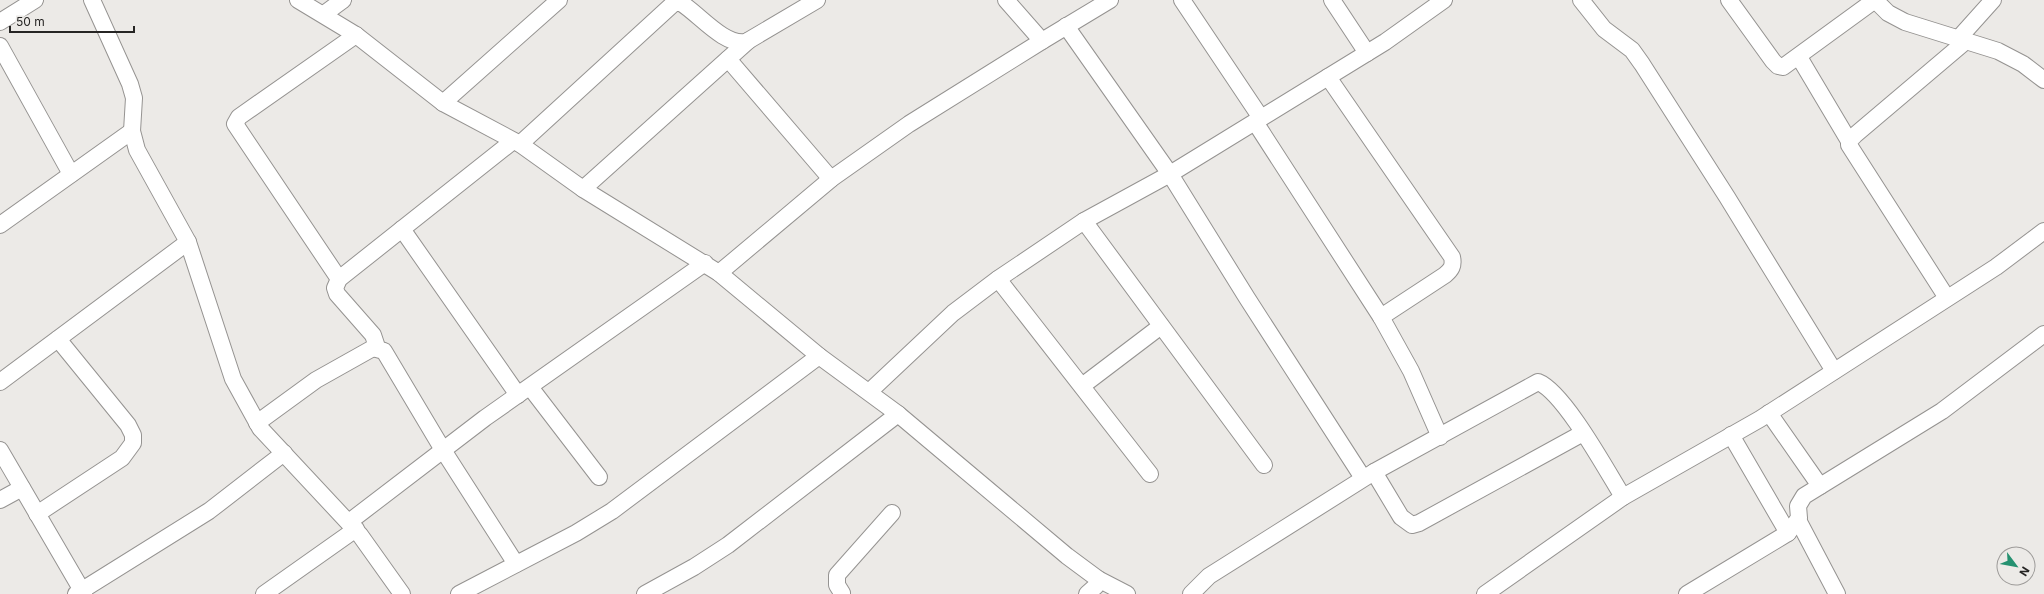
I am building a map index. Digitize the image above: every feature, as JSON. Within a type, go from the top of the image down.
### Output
[{"type":"street","points":[[0,22],[35,0]]},
{"type":"street","points":[[92,0],[130,84],[134,98],[132,131],[138,150],[188,242],[233,379],[257,423],[352,526],[402,594]]},
{"type":"street","points":[[298,0],[324,14],[356,35],[443,103],[517,143],[583,189],[719,273],[819,356],[898,414],[1067,556],[1098,579],[1127,594]]},
{"type":"street","points":[[324,14],[343,0]]},
{"type":"street","points":[[443,103],[559,0]]},
{"type":"street","points":[[583,189],[748,41],[817,0]]},
{"type":"street","points":[[1006,0],[1042,41]]},
{"type":"street","points":[[719,273],[831,178],[909,124],[1110,0]]},
{"type":"street","points":[[1182,0],[1381,317],[1411,371],[1440,437]]},
{"type":"street","points":[[1332,0],[1367,53]]},
{"type":"street","points":[[1581,0],[1604,29],[1632,50],[1642,64],[1727,197],[1834,371]]},
{"type":"street","points":[[1729,0],[1778,66],[1784,67],[1799,57],[1875,0],[1888,13],[1905,22],[1998,51],[2023,64],[2044,80]]},
{"type":"street","points":[[1849,141],[1962,40],[1994,0]]},
{"type":"street","points":[[257,423],[316,380],[373,348],[376,340],[337,294],[335,288],[339,279],[402,229],[517,143],[674,3],[677,2],[685,6],[730,41],[740,43],[748,41]]},
{"type":"street","points":[[869,392],[953,313],[998,279],[1084,221],[1170,174],[1367,53],[1437,2]]},
{"type":"street","points":[[1066,26],[1170,174],[1247,298],[1368,475],[1401,516],[1412,524],[1419,524],[1583,433]]},
{"type":"street","points":[[339,279],[235,124],[239,117],[356,35]]},
{"type":"street","points":[[0,46],[71,174]]},
{"type":"street","points":[[1799,57],[1849,141],[1851,149],[1947,298]]},
{"type":"street","points":[[728,59],[831,178]]},
{"type":"street","points":[[1328,77],[1452,258],[1453,263],[1451,270],[1445,275],[1381,317]]},
{"type":"street","points":[[0,225],[132,131]]},
{"type":"street","points":[[1084,221],[1264,464]]},
{"type":"street","points":[[402,229],[524,391],[599,477]]},
{"type":"street","points":[[1485,594],[1623,497],[1769,413],[1996,267],[2044,231]]},
{"type":"street","points":[[0,382],[188,242]]},
{"type":"street","points":[[264,594],[352,526],[443,450],[705,263]]},
{"type":"street","points":[[998,279],[1150,474]]},
{"type":"street","points":[[1082,386],[1162,326]]},
{"type":"street","points":[[1687,594],[1788,533],[1798,520],[1800,501],[1804,496],[1942,411],[2044,334]]},
{"type":"street","points":[[37,514],[122,458],[133,443],[133,435],[128,425],[58,339]]},
{"type":"street","points":[[373,348],[384,351],[443,450],[516,564]]},
{"type":"street","points":[[459,594],[576,533],[612,511],[819,356]]},
{"type":"street","points":[[1191,594],[1209,576],[1368,475],[1440,437],[1538,382],[1546,386],[1572,416],[1623,497]]},
{"type":"street","points":[[1769,413],[1820,486]]},
{"type":"street","points":[[645,594],[694,568],[728,545],[898,414]]},
{"type":"street","points":[[1731,435],[1788,533]]},
{"type":"street","points":[[0,450],[81,593],[209,510],[284,453]]},
{"type":"street","points":[[0,500],[22,488]]},
{"type":"street","points":[[843,594],[837,585],[838,575],[892,513]]},
{"type":"street","points":[[1798,520],[1837,594]]},
{"type":"street","points":[[1087,594],[1096,586],[1098,579]]}]
